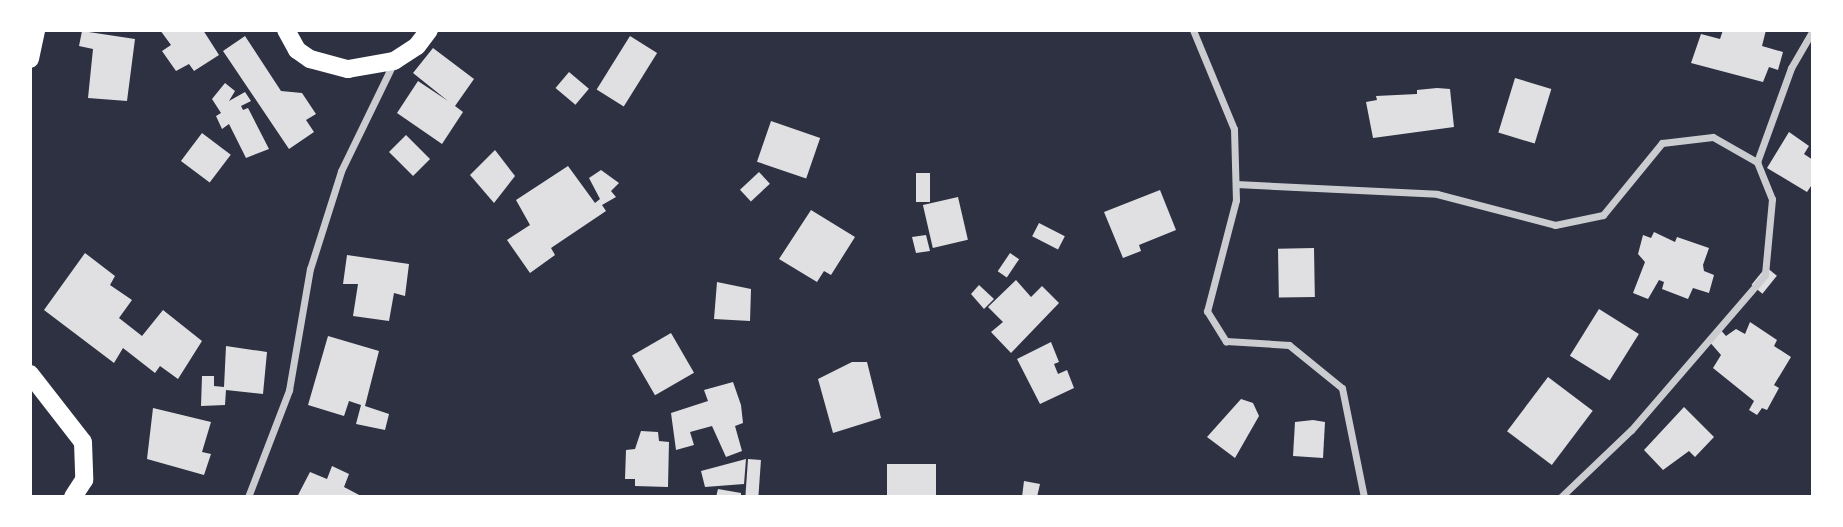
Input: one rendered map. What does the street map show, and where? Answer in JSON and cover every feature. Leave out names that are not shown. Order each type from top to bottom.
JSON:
[{"type":"main road","points":[[30,59],[36,30]]},
{"type":"main road","points":[[286,30],[297,50],[324,65],[348,69],[394,61],[417,46],[429,30]]},
{"type":"main road","points":[[30,374],[83,442],[84,480],[73,497]]},
{"type":"street","points":[[1193,30],[1234,129],[1236,200],[1207,311],[1226,341],[1289,345],[1342,388],[1364,497]]},
{"type":"street","points":[[1757,162],[1791,68],[1813,30]]},
{"type":"street","points":[[248,497],[289,390],[310,269],[341,171],[394,61]]},
{"type":"street","points":[[1236,184],[1437,194],[1555,225],[1603,215],[1662,143],[1713,137],[1757,162],[1772,199],[1765,275],[1631,430],[1564,496]]},
{"type":"building","points":[[160,30],[203,30],[219,55],[194,71],[189,64],[176,71],[162,51],[171,45]]},
{"type":"building","points":[[1723,30],[1766,30],[1762,46],[1783,52],[1778,70],[1769,67],[1763,82],[1691,63],[1701,34],[1720,39]]},
{"type":"building","points":[[82,31],[135,39],[127,101],[88,98],[93,49],[79,46]]},
{"type":"building","points":[[245,36],[281,91],[302,93],[316,114],[306,120],[314,132],[289,149],[223,51]]},
{"type":"building","points":[[630,36],[657,53],[624,106],[597,89]]},
{"type":"building","points":[[433,48],[474,79],[455,106],[463,112],[442,144],[397,113],[418,81],[448,101],[413,73]]},
{"type":"building","points":[[569,72],[589,89],[575,105],[556,88]]},
{"type":"building","points":[[1515,78],[1551,89],[1535,144],[1498,133]]},
{"type":"building","points":[[225,83],[235,91],[229,101],[245,92],[251,101],[241,106],[243,110],[248,108],[269,149],[246,158],[229,124],[222,129],[216,116],[221,113],[212,99]]},
{"type":"building","points":[[1450,89],[1454,127],[1373,138],[1366,102],[1377,100],[1376,96],[1417,94],[1417,90]]},
{"type":"building","points":[[771,121],[820,138],[806,179],[757,162]]},
{"type":"building","points":[[1789,132],[1809,146],[1804,154],[1813,160],[1813,183],[1807,192],[1767,168]]},
{"type":"building","points":[[202,133],[231,155],[210,183],[181,161]]},
{"type":"building","points":[[406,135],[430,159],[413,176],[389,152]]},
{"type":"building","points":[[495,150],[515,176],[494,203],[470,175]]},
{"type":"building","points":[[568,166],[595,203],[600,199],[589,178],[601,170],[619,183],[611,191],[616,197],[602,205],[606,211],[551,248],[555,255],[530,273],[507,240],[530,225],[516,200]]},
{"type":"building","points":[[759,172],[770,184],[751,201],[740,190]]},
{"type":"building","points":[[916,173],[930,173],[930,202],[916,202]]},
{"type":"building","points":[[1160,190],[1176,230],[1139,245],[1141,251],[1123,258],[1104,212]]},
{"type":"building","points":[[958,197],[968,240],[933,248],[923,205]]},
{"type":"building","points":[[811,210],[855,237],[831,275],[824,271],[817,282],[779,259]]},
{"type":"building","points":[[1039,223],[1065,236],[1058,250],[1032,236]]},
{"type":"building","points":[[1654,232],[1675,242],[1677,237],[1709,248],[1703,265],[1704,271],[1714,275],[1709,293],[1693,288],[1688,299],[1662,289],[1664,282],[1659,280],[1648,299],[1633,293],[1645,262],[1638,254],[1643,235],[1651,238]]},
{"type":"building","points":[[926,235],[930,251],[916,253],[912,237]]},
{"type":"building","points":[[1314,248],[1315,297],[1279,298],[1278,249]]},
{"type":"building","points":[[85,253],[115,276],[110,285],[132,300],[119,318],[142,336],[163,310],[202,341],[178,379],[160,366],[155,373],[123,348],[114,363],[44,310]]},
{"type":"building","points":[[1010,253],[1019,259],[1007,277],[998,271]]},
{"type":"building","points":[[347,255],[409,264],[405,296],[394,293],[389,321],[353,316],[358,284],[343,284]]},
{"type":"building","points":[[1766,267],[1777,276],[1762,294],[1752,285]]},
{"type":"building","points":[[1016,280],[1031,297],[1042,286],[1059,303],[1011,353],[991,332],[1003,322],[988,307]]},
{"type":"building","points":[[717,282],[751,289],[750,321],[714,319]]},
{"type":"building","points":[[979,285],[994,299],[984,309],[971,294]]},
{"type":"building","points":[[1599,309],[1639,334],[1610,381],[1570,356]]},
{"type":"building","points":[[1750,322],[1777,340],[1774,346],[1791,357],[1774,385],[1779,388],[1767,410],[1762,408],[1757,415],[1749,410],[1754,401],[1713,368],[1721,355],[1708,340],[1718,327],[1726,336],[1736,329],[1745,334]]},
{"type":"building","points":[[671,333],[694,373],[655,395],[632,356]]},
{"type":"building","points":[[328,336],[379,351],[365,406],[389,414],[385,430],[356,424],[361,405],[349,401],[344,416],[308,405]]},
{"type":"building","points":[[1051,342],[1059,362],[1054,364],[1058,374],[1067,370],[1074,388],[1040,404],[1017,359]]},
{"type":"building","points":[[226,346],[267,352],[263,394],[226,390],[225,405],[201,406],[202,376],[214,376],[214,386],[224,387]]},
{"type":"building","points":[[852,362],[867,362],[881,418],[833,433],[818,379]]},
{"type":"building","points":[[1548,377],[1593,411],[1552,465],[1507,431]]},
{"type":"building","points":[[733,382],[741,405],[743,423],[735,426],[742,451],[726,457],[712,426],[690,432],[694,445],[676,450],[671,413],[708,401],[704,390]]},
{"type":"building","points":[[1241,399],[1253,403],[1259,416],[1235,458],[1207,437]]},
{"type":"building","points":[[1684,407],[1714,437],[1695,457],[1689,451],[1663,470],[1644,450]]},
{"type":"building","points":[[153,408],[211,422],[202,452],[211,454],[204,475],[147,459]]},
{"type":"building","points":[[1295,422],[1325,422],[1323,458],[1293,456]]},
{"type":"building","points":[[641,431],[658,432],[659,441],[669,442],[668,487],[635,486],[635,479],[625,479],[626,450],[635,449]]},
{"type":"building","points":[[746,459],[744,484],[705,487],[701,471]]},
{"type":"building","points":[[748,459],[761,460],[758,497],[745,497]]},
{"type":"building","points":[[887,464],[936,464],[936,497],[887,497]]},
{"type":"building","points":[[332,466],[349,474],[344,487],[363,497],[297,497],[310,472],[327,479]]},
{"type":"building","points":[[1024,481],[1040,484],[1037,497],[1022,497]]},
{"type":"building","points":[[718,489],[741,493],[741,497],[716,497]]}]
